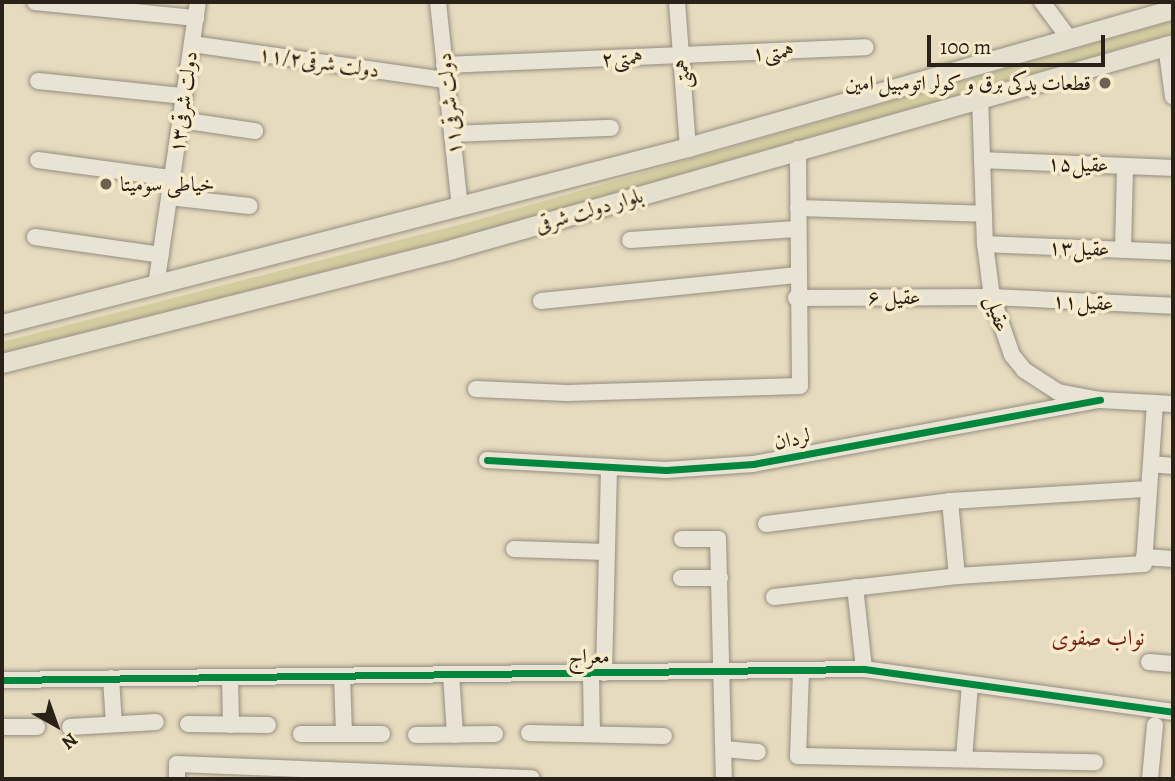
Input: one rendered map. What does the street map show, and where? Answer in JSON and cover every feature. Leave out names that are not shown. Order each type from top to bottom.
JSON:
[{"type":"main road","name":"بلوار دولت شرقی","points":[[2,324],[688,147],[1173,9]]},
{"type":"main road","name":"بلوار دولت شرقی","points":[[2,363],[452,249],[980,96],[1170,45]]},
{"type":"street","points":[[35,2],[197,10]]},
{"type":"street","name":"۱۱دولت شرقی","points":[[438,2],[460,207]]},
{"type":"street","name":"همتی","points":[[677,2],[688,147]]},
{"type":"street","points":[[1042,2],[1068,37]]},
{"type":"street","name":"۱۳دولت شرقی","points":[[156,286],[197,10]]},
{"type":"street","name":"۱۱/۲دولت شرقی","points":[[192,44],[445,72],[563,61]]},
{"type":"street","points":[[1170,45],[1173,97]]},
{"type":"street","name":"۱همتی","points":[[681,56],[866,47]]},
{"type":"street","name":"۲همتی","points":[[563,61],[681,56]]},
{"type":"street","points":[[38,81],[184,96]]},
{"type":"street","name":"عقیل","points":[[980,96],[985,244],[992,297],[1003,335],[1024,370],[1058,392],[1100,400],[1173,404]]},
{"type":"street","points":[[181,120],[255,131]]},
{"type":"street","points":[[452,134],[611,128]]},
{"type":"street","points":[[476,389],[567,393],[800,386],[796,298],[798,149]]},
{"type":"street","points":[[38,160],[172,178]]},
{"type":"street","name":"عقیل۱۵","points":[[982,160],[1173,168]]},
{"type":"street","points":[[1123,250],[1125,166]]},
{"type":"street","points":[[169,197],[249,206]]},
{"type":"street","points":[[798,208],[984,214]]},
{"type":"street","points":[[630,240],[797,229]]},
{"type":"street","points":[[35,237],[161,255]]},
{"type":"street","name":"عقیل۱۳","points":[[985,244],[1173,252]]},
{"type":"street","points":[[541,301],[796,275]]},
{"type":"street","name":"عقیل ۶","points":[[796,298],[992,297]]},
{"type":"street","name":"عقیل۱۱","points":[[992,297],[1173,306]]},
{"type":"street","name":"لردان","points":[[487,460],[666,470],[753,464],[1100,400]]},
{"type":"street","points":[[774,597],[957,576],[1144,564],[1155,403]]},
{"type":"street","points":[[1151,464],[1173,466]]},
{"type":"street","points":[[592,734],[606,552],[609,467]]},
{"type":"street","points":[[766,524],[950,501],[1149,489]]},
{"type":"street","points":[[950,501],[957,576]]},
{"type":"street","points":[[682,539],[718,539],[724,779]]},
{"type":"street","points":[[514,549],[606,552]]},
{"type":"street","points":[[1144,557],[1173,559]]},
{"type":"street","points":[[681,578],[720,579]]},
{"type":"street","points":[[856,587],[864,669]]},
{"type":"street","points":[[1149,662],[1173,664]]},
{"type":"street","name":"معراج","points":[[2,680],[864,669],[1173,712]]},
{"type":"street","points":[[801,671],[798,756],[1095,762]]},
{"type":"street","points":[[451,674],[455,734]]},
{"type":"street","points":[[342,676],[344,734]]},
{"type":"street","points":[[230,677],[231,725]]},
{"type":"street","points":[[111,678],[114,724]]},
{"type":"street","points":[[964,759],[970,685]]},
{"type":"street","points":[[70,727],[156,722]]},
{"type":"street","points":[[188,724],[268,725]]},
{"type":"street","points":[[1150,779],[1155,725]]},
{"type":"street","points":[[2,727],[37,727]]},
{"type":"street","points":[[529,733],[664,736]]},
{"type":"street","points":[[301,734],[382,734]]},
{"type":"street","points":[[416,735],[495,734]]},
{"type":"street","points":[[724,748],[758,752]]},
{"type":"street","points":[[177,779],[177,764],[320,774],[533,778]]},
{"type":"shaded area","points":[[1173,21],[1173,33],[478,232],[2,353],[2,342],[470,222]]},
{"type":"cycle path","points":[[487,460],[666,470],[753,464],[1100,400]]},
{"type":"cycle path","points":[[2,680],[864,669],[1173,712]]},
{"type":"place","name":"قطعات یدکی برق و کولر اتومبیل امین","points":[[1105,83]]},
{"type":"place","name":"خیاطی سومیتا","points":[[106,184]]},
{"type":"district","name":"نواب صفوی","points":[[1098,638]]}]
